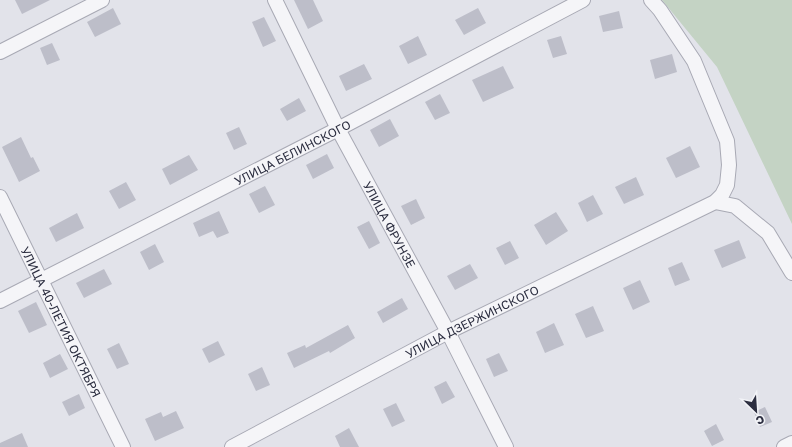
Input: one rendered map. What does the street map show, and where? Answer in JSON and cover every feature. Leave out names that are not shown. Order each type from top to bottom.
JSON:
[{"type":"street","name":"УЛИЦА ФРУНЗЕ","points":[[275,0],[338,129],[448,332],[506,447]]},
{"type":"street","name":"УЛИЦА БЕЛИНСКОГО","points":[[0,301],[338,129],[583,0]]},
{"type":"street","points":[[651,0],[660,10],[694,61],[727,141],[729,165],[727,185],[722,195],[715,202]]},
{"type":"street","points":[[0,52],[96,1]]},
{"type":"street","name":"УЛИЦА 40-ЛЕТИЯ ОКТЯБРЯ","points":[[0,197],[123,447]]},
{"type":"street","points":[[715,202],[735,206],[768,233],[792,273]]},
{"type":"street","name":"УЛИЦА ДЗЕРЖИНСКОГО","points":[[232,447],[448,332],[715,202]]},
{"type":"street","points":[[784,447],[792,443]]},
{"type":"green space","points":[[662,0],[792,0],[792,224],[717,67]]},
{"type":"building","points":[[15,0],[50,0],[22,14]]},
{"type":"building","points":[[294,0],[313,0],[323,21],[308,29]]},
{"type":"building","points":[[113,8],[121,24],[95,37],[87,22]]},
{"type":"building","points":[[478,8],[486,23],[464,35],[455,20]]},
{"type":"building","points":[[619,11],[623,28],[603,32],[599,16]]},
{"type":"building","points":[[264,17],[276,41],[263,47],[252,22]]},
{"type":"building","points":[[418,36],[427,55],[408,64],[399,46]]},
{"type":"building","points":[[561,36],[567,54],[553,58],[547,40]]},
{"type":"building","points":[[52,43],[60,60],[47,65],[40,48]]},
{"type":"building","points":[[672,54],[677,72],[655,79],[650,60]]},
{"type":"building","points":[[364,64],[372,79],[346,91],[339,76]]},
{"type":"building","points":[[503,66],[514,88],[483,102],[472,80]]},
{"type":"building","points":[[440,94],[450,113],[435,120],[425,102]]},
{"type":"building","points":[[299,98],[306,111],[287,121],[280,109]]},
{"type":"building","points":[[390,119],[399,136],[379,147],[370,130]]},
{"type":"building","points":[[239,127],[247,144],[234,150],[226,133]]},
{"type":"building","points":[[21,137],[31,158],[33,157],[40,171],[19,182],[2,147]]},
{"type":"building","points":[[690,146],[700,167],[676,178],[666,158]]},
{"type":"building","points":[[327,154],[334,168],[313,179],[306,165]]},
{"type":"building","points":[[189,155],[198,170],[170,185],[162,169]]},
{"type":"building","points":[[636,177],[644,195],[624,204],[615,187]]},
{"type":"building","points":[[126,182],[136,200],[119,209],[109,191]]},
{"type":"building","points":[[265,186],[275,205],[259,213],[249,194]]},
{"type":"building","points":[[593,195],[603,214],[587,222],[578,203]]},
{"type":"building","points":[[416,199],[425,218],[411,225],[401,206]]},
{"type":"building","points":[[219,211],[229,233],[217,238],[213,231],[199,237],[193,223]]},
{"type":"building","points":[[556,212],[568,231],[546,245],[534,225]]},
{"type":"building","points":[[77,213],[84,228],[56,242],[49,228]]},
{"type":"building","points":[[369,221],[380,243],[369,249],[357,227]]},
{"type":"building","points":[[739,240],[746,258],[722,268],[714,250]]},
{"type":"building","points":[[510,241],[519,258],[505,265],[496,248]]},
{"type":"building","points":[[155,244],[164,262],[149,270],[140,252]]},
{"type":"building","points":[[682,262],[690,280],[675,286],[668,268]]},
{"type":"building","points":[[470,264],[478,278],[455,290],[447,276]]},
{"type":"building","points":[[104,269],[112,284],[84,298],[76,283]]},
{"type":"building","points":[[640,280],[650,302],[633,310],[623,288]]},
{"type":"building","points":[[402,298],[408,309],[383,323],[377,312]]},
{"type":"building","points":[[36,302],[47,325],[29,333],[18,311]]},
{"type":"building","points":[[593,306],[604,331],[586,338],[575,314]]},
{"type":"building","points":[[554,323],[564,345],[545,353],[536,332]]},
{"type":"building","points":[[348,325],[355,338],[330,353],[329,351],[294,368],[287,353],[305,345],[306,348]]},
{"type":"building","points":[[218,341],[225,355],[209,363],[202,349]]},
{"type":"building","points":[[119,343],[129,364],[117,369],[107,349]]},
{"type":"building","points":[[499,353],[508,371],[494,377],[486,359]]},
{"type":"building","points":[[60,354],[68,369],[50,378],[43,363]]},
{"type":"building","points":[[262,367],[270,385],[256,391],[248,374]]},
{"type":"building","points":[[446,381],[455,397],[442,404],[434,387]]},
{"type":"building","points":[[79,394],[85,408],[69,416],[62,402]]},
{"type":"building","points":[[396,403],[405,421],[392,427],[383,409]]},
{"type":"building","points":[[765,407],[772,422],[760,427],[754,412]]},
{"type":"building","points":[[176,411],[184,428],[155,441],[145,419],[161,412],[163,417]]},
{"type":"building","points":[[716,424],[724,440],[712,446],[704,431]]},
{"type":"building","points":[[349,428],[359,447],[340,447],[335,436]]},
{"type":"building","points":[[22,433],[28,447],[0,447],[0,443]]}]
